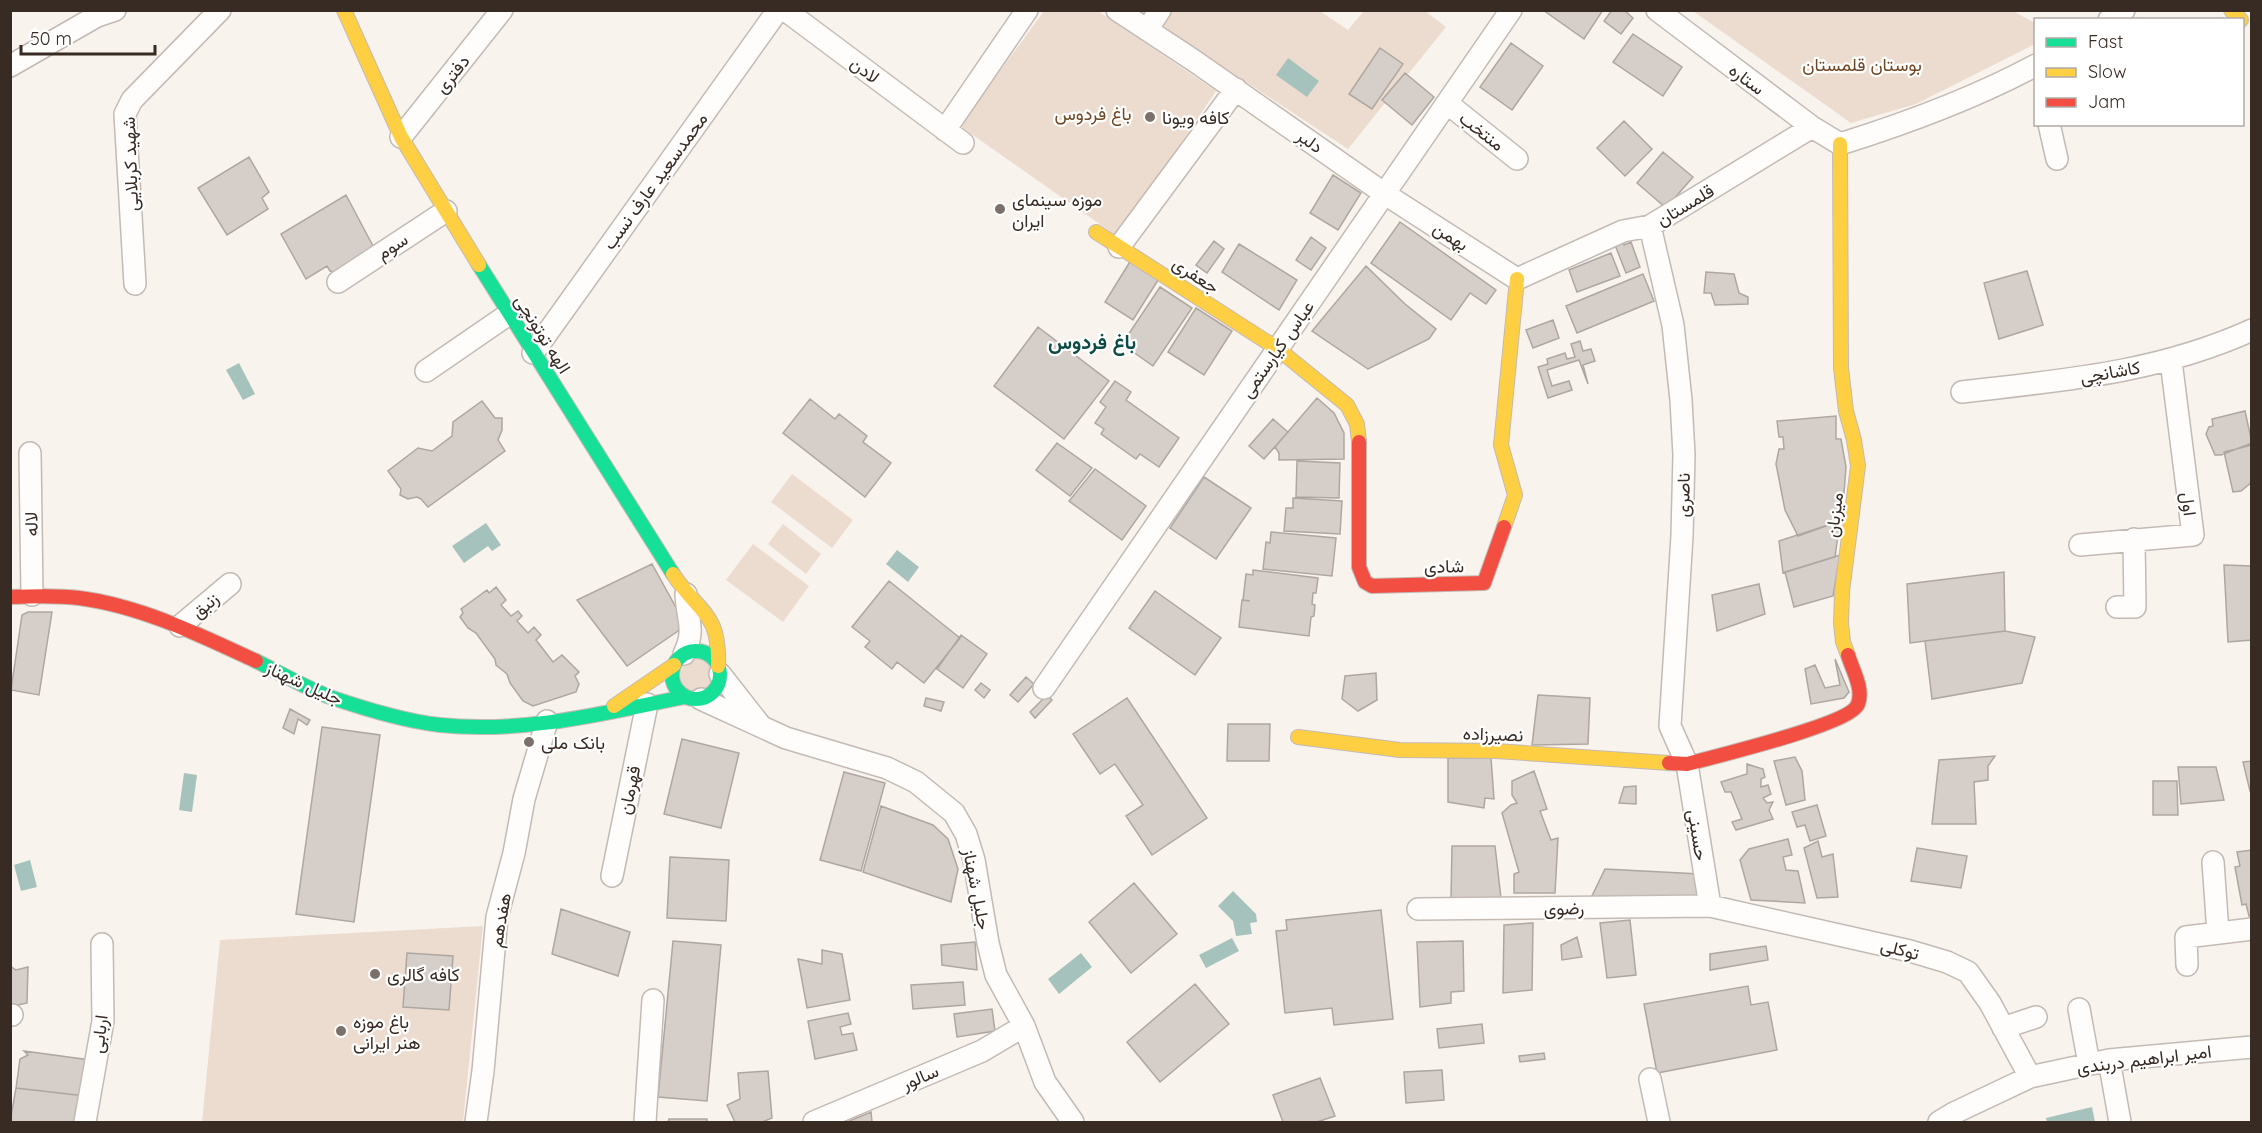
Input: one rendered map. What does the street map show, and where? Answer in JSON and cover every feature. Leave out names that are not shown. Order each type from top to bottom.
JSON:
[{"type":"street","points":[[10,66],[97,16],[115,10]]},
{"type":"street","name":"الهه توتونچی","points":[[344,10],[401,137],[533,353],[686,594],[703,609],[714,623],[719,640],[719,670]]},
{"type":"street","name":"دفتری","points":[[401,137],[502,10]]},
{"type":"street","name":"محمدسعید عارف نسب","points":[[533,353],[778,10]]},
{"type":"street","name":"لادن","points":[[785,10],[963,143]]},
{"type":"street","points":[[945,130],[1027,10]]},
{"type":"street","points":[[1147,30],[1160,10]]},
{"type":"street","name":"عباس کیارستمی","points":[[1044,688],[1510,10]]},
{"type":"street","name":"ستاره","points":[[1657,10],[1812,127],[1840,144]]},
{"type":"street","name":"دلبر","points":[[1121,12],[1236,89],[1384,194]]},
{"type":"street","name":"شهید کربلایی","points":[[135,284],[125,114],[132,100],[209,13]]},
{"type":"street","points":[[1840,144],[1903,124],[1960,102],[2034,66]]},
{"type":"street","points":[[1119,247],[1236,89]]},
{"type":"street","name":"منتخب","points":[[1447,103],[1517,159]]},
{"type":"street","points":[[2049,126],[2057,159]]},
{"type":"street","name":"قلمستان","points":[[1517,279],[1623,231],[1650,226],[1812,127]]},
{"type":"street","name":"میزبان","points":[[1687,764],[1792,735],[1849,714],[1860,702],[1858,685],[1843,642],[1841,623],[1842,592],[1858,466],[1846,411],[1841,368],[1840,144]]},
{"type":"street","name":"بهمن","points":[[1384,194],[1517,279]]},
{"type":"street","name":"سوم","points":[[338,282],[446,211]]},
{"type":"street","name":"ناصری","points":[[1650,226],[1673,326],[1681,400],[1684,455],[1682,536],[1670,726],[1687,764]]},
{"type":"street","name":"جعفری","points":[[1096,232],[1278,349]]},
{"type":"street","name":"شادی","points":[[1278,349],[1347,405],[1357,424],[1360,446],[1359,567],[1365,582],[1372,586],[1484,583],[1515,495],[1501,445],[1517,279]]},
{"type":"street","points":[[426,371],[509,314]]},
{"type":"street","name":"کاشانچی","points":[[1962,392],[2090,377],[2171,361],[2252,330]]},
{"type":"street","name":"اول","points":[[2080,545],[2193,535],[2171,361]]},
{"type":"street","name":"لاله","points":[[30,453],[32,595]]},
{"type":"street","points":[[2116,607],[2135,607],[2134,539]]},
{"type":"street","name":"زنبق","points":[[180,626],[230,584]]},
{"type":"street","points":[[686,594],[687,614],[692,631],[672,679],[678,692],[692,698],[713,693],[717,687],[719,670]]},
{"type":"street","name":"جلیل شهناز","points":[[10,597],[32,595],[94,602],[180,626],[337,700],[404,718],[441,725],[490,726],[548,721],[692,698],[786,738],[887,768],[916,782],[954,813],[966,834],[974,860],[988,943],[996,975],[1024,1026],[1045,1082],[1073,1122]]},
{"type":"street","points":[[679,659],[700,651],[714,659],[719,670],[762,728]]},
{"type":"street","name":"جلیل شهناز","points":[[606,712],[679,659]]},
{"type":"street","name":"قهرمان","points":[[612,876],[647,704]]},
{"type":"street","name":"هفدهم","points":[[476,1122],[497,917],[514,853],[524,799],[548,721]]},
{"type":"street","name":"نصیرزاده","points":[[1298,737],[1400,750],[1496,751],[1687,764]]},
{"type":"street","name":"حسینی","points":[[1687,764],[1710,906]]},
{"type":"street","points":[[2213,862],[2218,933]]},
{"type":"street","name":"رضوى","points":[[1418,909],[1710,906]]},
{"type":"street","name":"توکلی","points":[[1710,906],[1865,940],[1947,962],[1968,972],[1980,987],[2030,1077]]},
{"type":"street","points":[[2187,965],[2186,937],[2252,929]]},
{"type":"street","name":"اربابی","points":[[85,1122],[103,1021],[102,944]]},
{"type":"street","points":[[645,1122],[653,1000]]},
{"type":"street","points":[[2079,1009],[2120,1122]]},
{"type":"street","points":[[2003,1028],[2036,1017]]},
{"type":"street","name":"سالور","points":[[814,1122],[982,1051],[1024,1026]]},
{"type":"street","name":"امیر ابراهیم دربندی","points":[[1940,1122],[2030,1077],[2099,1062],[2252,1047]]},
{"type":"street","points":[[1650,1079],[1659,1122]]},
{"type":"green space","name":"باغ فردوس","points":[[1044,11],[1098,11],[1216,91],[1118,237],[960,126]]},
{"type":"green space","points":[[1138,11],[1320,11],[1348,30],[1364,11],[1425,11],[1446,27],[1348,149]]},
{"type":"green space","name":"بوستان قلمستان","points":[[1693,11],[2013,11],[2034,22],[2034,45],[1916,104],[1851,123]]},
{"type":"green space","points":[[792,474],[853,520],[832,548],[771,502]]},
{"type":"green space","points":[[783,524],[821,554],[806,574],[768,544]]},
{"type":"green space","points":[[753,544],[809,586],[783,622],[726,580]]},
{"type":"green space","points":[[696,656],[708,660],[714,682],[711,688],[701,695],[678,685],[676,679],[689,657]]},
{"type":"green space","name":"باغ موزه هنر ایرانی","points":[[483,926],[463,1122],[202,1122],[220,940]]},
{"type":"water","points":[[1288,58],[1319,81],[1307,97],[1276,75]]},
{"type":"water","points":[[239,363],[255,394],[243,400],[226,370]]},
{"type":"water","points":[[486,523],[501,545],[492,551],[488,546],[464,563],[452,546]]},
{"type":"water","points":[[897,550],[919,567],[908,582],[886,564]]},
{"type":"water","points":[[184,773],[197,775],[192,812],[179,810]]},
{"type":"water","points":[[30,860],[37,887],[21,891],[14,865]]},
{"type":"water","points":[[1233,891],[1256,914],[1257,922],[1250,923],[1252,934],[1236,936],[1233,921],[1218,906]]},
{"type":"water","points":[[1232,938],[1239,951],[1206,968],[1199,955]]},
{"type":"water","points":[[1081,953],[1092,967],[1059,994],[1048,979]]},
{"type":"water","points":[[2092,1107],[2095,1122],[2047,1122],[2046,1118]]},
{"type":"building","points":[[1543,10],[1603,10],[1584,39]]},
{"type":"building","points":[[1612,10],[1624,10],[1633,18],[1621,34],[1604,21]]},
{"type":"building","points":[[1633,34],[1682,67],[1663,96],[1613,62]]},
{"type":"building","points":[[1511,43],[1543,66],[1512,110],[1480,87]]},
{"type":"building","points":[[1380,48],[1403,64],[1372,109],[1349,94]]},
{"type":"building","points":[[1405,73],[1434,97],[1412,125],[1382,100]]},
{"type":"building","points":[[1624,121],[1652,149],[1625,176],[1597,148]]},
{"type":"building","points":[[1663,152],[1693,177],[1666,208],[1637,183]]},
{"type":"building","points":[[249,157],[269,192],[262,198],[268,209],[227,235],[198,188]]},
{"type":"building","points":[[1333,175],[1361,193],[1338,230],[1310,213]]},
{"type":"building","points":[[346,195],[373,246],[337,273],[330,271],[327,266],[306,279],[281,234]]},
{"type":"building","points":[[1400,222],[1496,290],[1486,304],[1470,293],[1451,320],[1371,263]]},
{"type":"building","points":[[1311,237],[1326,248],[1311,270],[1296,260]]},
{"type":"building","points":[[1214,241],[1224,249],[1207,273],[1196,265]]},
{"type":"building","points":[[1623,242],[1624,245],[1631,242],[1640,267],[1626,273],[1615,245]]},
{"type":"building","points":[[1239,244],[1297,280],[1279,310],[1222,272]]},
{"type":"building","points":[[1611,253],[1620,276],[1577,292],[1569,270]]},
{"type":"building","points":[[1131,260],[1160,277],[1133,320],[1105,302]]},
{"type":"building","points":[[1366,266],[1405,304],[1436,329],[1429,339],[1368,369],[1312,331]]},
{"type":"building","points":[[2027,271],[2043,325],[1999,339],[1984,283]]},
{"type":"building","points":[[1706,272],[1734,274],[1739,293],[1748,297],[1748,304],[1715,305],[1711,293],[1704,293]]},
{"type":"building","points":[[1643,274],[1654,301],[1577,333],[1566,306]]},
{"type":"building","points":[[1160,287],[1192,308],[1153,366],[1122,344]]},
{"type":"building","points":[[1196,308],[1232,331],[1204,375],[1168,352]]},
{"type":"building","points":[[1553,320],[1559,338],[1533,348],[1526,330]]},
{"type":"building","points":[[1038,327],[1109,381],[1064,439],[994,386]]},
{"type":"building","points":[[1580,341],[1583,351],[1591,349],[1595,361],[1583,365],[1588,384],[1579,360],[1547,370],[1552,386],[1569,381],[1572,390],[1548,398],[1538,367],[1548,364],[1547,359],[1565,353],[1567,359],[1575,357],[1571,344]]},
{"type":"building","points":[[1115,381],[1131,392],[1126,400],[1179,438],[1159,467],[1140,454],[1136,459],[1101,434],[1104,429],[1095,423],[1106,407],[1100,402]]},
{"type":"building","points":[[1317,398],[1334,413],[1344,433],[1344,459],[1279,460],[1279,453],[1275,447]]},
{"type":"building","points":[[810,399],[835,419],[839,414],[867,436],[863,442],[891,463],[865,497],[783,433]]},
{"type":"building","points":[[482,401],[495,418],[502,418],[502,430],[498,440],[505,451],[428,507],[417,497],[408,499],[400,495],[401,489],[388,471],[418,448],[432,451],[452,436],[453,422]]},
{"type":"building","points":[[2245,411],[2252,443],[2221,455],[2215,455],[2206,434],[2209,427],[2213,426],[2212,419]]},
{"type":"building","points":[[1836,416],[1836,439],[1841,439],[1846,467],[1844,493],[1840,494],[1843,520],[1798,536],[1785,510],[1776,464],[1779,449],[1784,449],[1783,437],[1779,437],[1777,421]]},
{"type":"building","points":[[1273,419],[1288,432],[1264,459],[1249,446]]},
{"type":"building","points":[[1057,443],[1092,468],[1070,496],[1036,470]]},
{"type":"building","points":[[2252,445],[2252,482],[2241,491],[2233,492],[2224,452]]},
{"type":"building","points":[[1297,461],[1340,463],[1339,498],[1296,497]]},
{"type":"building","points":[[1095,469],[1146,506],[1122,540],[1069,501]]},
{"type":"building","points":[[1204,477],[1251,508],[1216,559],[1170,528]]},
{"type":"building","points":[[1293,498],[1342,501],[1340,534],[1284,531],[1286,508],[1293,508]]},
{"type":"building","points":[[1840,521],[1835,557],[1783,573],[1779,541]]},
{"type":"building","points":[[1271,532],[1336,538],[1332,576],[1263,569],[1266,542],[1270,543]]},
{"type":"building","points":[[1840,555],[1833,596],[1794,607],[1785,572]]},
{"type":"building","points":[[652,564],[684,622],[678,631],[627,666],[577,600]]},
{"type":"building","points":[[2224,565],[2252,566],[2252,640],[2228,642]]},
{"type":"building","points":[[1253,570],[1318,578],[1316,593],[1313,593],[1314,616],[1311,617],[1309,636],[1239,627],[1242,600],[1250,601],[1243,600],[1246,574],[1253,575]]},
{"type":"building","points":[[2004,572],[2005,631],[1910,643],[1907,584]]},
{"type":"building","points":[[889,581],[960,638],[924,683],[897,662],[892,669],[865,647],[870,641],[852,627]]},
{"type":"building","points":[[1759,584],[1765,614],[1717,631],[1712,595]]},
{"type":"building","points":[[496,587],[506,600],[501,605],[511,616],[518,611],[522,616],[517,621],[528,633],[534,627],[541,635],[536,640],[553,662],[562,655],[579,672],[575,676],[579,684],[576,692],[533,706],[523,701],[510,683],[507,674],[496,665],[495,659],[476,633],[468,628],[460,617],[463,613],[461,609],[487,590],[489,593]]},
{"type":"building","points":[[1155,591],[1221,638],[1195,675],[1129,628]]},
{"type":"building","points":[[28,612],[52,612],[39,695],[11,690],[22,615]]},
{"type":"building","points":[[2005,631],[2035,637],[2022,683],[1932,699],[1925,641]]},
{"type":"building","points":[[961,635],[987,654],[963,688],[937,669]]},
{"type":"building","points":[[1835,659],[1849,692],[1844,698],[1811,704],[1805,669],[1815,665],[1825,688],[1840,685]]},
{"type":"building","points":[[1376,673],[1377,700],[1358,711],[1342,699],[1345,676]]},
{"type":"building","points":[[1026,677],[1034,684],[1018,702],[1010,695]]},
{"type":"building","points":[[981,683],[990,690],[984,698],[975,690]]},
{"type":"building","points":[[1047,695],[1052,700],[1035,718],[1030,712]]},
{"type":"building","points":[[1538,695],[1590,698],[1588,744],[1532,745]]},
{"type":"building","points":[[926,698],[944,702],[941,711],[924,706]]},
{"type":"building","points":[[1127,698],[1207,818],[1152,855],[1126,816],[1143,805],[1115,764],[1100,774],[1073,734]]},
{"type":"building","points":[[290,709],[310,720],[307,725],[298,719],[294,734],[283,728]]},
{"type":"building","points":[[1228,724],[1270,724],[1269,761],[1227,761]]},
{"type":"building","points":[[322,727],[380,735],[354,922],[296,914]]},
{"type":"building","points":[[682,739],[739,753],[721,828],[664,814]]},
{"type":"building","points":[[1995,756],[1988,766],[1988,780],[1974,782],[1976,824],[1932,824],[1939,760]]},
{"type":"building","points":[[1795,757],[1802,771],[1805,800],[1786,805],[1774,761]]},
{"type":"building","points":[[1448,758],[1491,758],[1494,799],[1485,798],[1484,808],[1448,802]]},
{"type":"building","points":[[2252,761],[2252,791],[2250,791],[2243,762]]},
{"type":"building","points":[[1747,764],[1763,769],[1765,777],[1761,779],[1761,787],[1768,785],[1771,794],[1763,798],[1767,803],[1773,802],[1769,810],[1773,819],[1736,830],[1732,822],[1742,819],[1731,792],[1725,792],[1721,782],[1747,774]]},
{"type":"building","points":[[2178,767],[2216,767],[2224,800],[2181,804]]},
{"type":"building","points":[[1534,771],[1547,809],[1540,811],[1551,840],[1558,838],[1555,893],[1514,893],[1514,874],[1519,872],[1502,813],[1517,803],[1512,795],[1512,781]]},
{"type":"building","points":[[844,772],[885,783],[861,871],[820,860]]},
{"type":"building","points":[[2153,781],[2177,781],[2178,815],[2153,815]]},
{"type":"building","points":[[1636,786],[1636,804],[1619,803],[1624,787]]},
{"type":"building","points":[[1817,805],[1826,836],[1810,841],[1805,825],[1797,827],[1792,812]]},
{"type":"building","points":[[881,806],[933,825],[948,839],[958,869],[951,902],[863,872]]},
{"type":"building","points":[[1788,839],[1792,855],[1783,857],[1786,870],[1798,871],[1805,903],[1751,900],[1740,860],[1749,849]]},
{"type":"building","points":[[1818,841],[1822,857],[1833,854],[1838,897],[1817,898],[1804,848]]},
{"type":"building","points":[[1452,846],[1495,846],[1501,898],[1451,899]]},
{"type":"building","points":[[1917,848],[1967,856],[1961,888],[1911,881]]},
{"type":"building","points":[[2252,850],[2252,915],[2249,916],[2246,904],[2242,905],[2235,867],[2240,866],[2237,852]]},
{"type":"building","points":[[670,857],[729,860],[726,921],[667,918]]},
{"type":"building","points":[[1605,869],[1700,874],[1705,898],[1590,900]]},
{"type":"building","points":[[1134,883],[1177,934],[1131,973],[1089,922]]},
{"type":"building","points":[[561,909],[630,932],[618,976],[552,954]]},
{"type":"building","points":[[1381,910],[1393,1019],[1334,1025],[1332,1008],[1285,1013],[1276,931],[1287,930],[1286,920]]},
{"type":"building","points":[[1630,920],[1636,975],[1607,978],[1600,923]]},
{"type":"building","points":[[1533,923],[1532,990],[1503,993],[1504,925]]},
{"type":"building","points":[[1577,937],[1582,957],[1562,960],[1561,945]]},
{"type":"building","points":[[673,941],[721,945],[707,1101],[658,1097]]},
{"type":"building","points":[[1463,941],[1464,991],[1451,992],[1451,1003],[1420,1007],[1417,942]]},
{"type":"building","points":[[975,942],[977,970],[942,965],[941,945]]},
{"type":"building","points":[[1766,946],[1768,960],[1710,970],[1710,954]]},
{"type":"building","points":[[822,950],[842,954],[850,1000],[807,1008],[798,959],[822,964]]},
{"type":"building","points":[[407,953],[453,956],[449,1010],[403,1007]]},
{"type":"building","points":[[10,966],[16,970],[28,967],[27,1003],[10,1007]]},
{"type":"building","points":[[963,982],[965,1005],[913,1009],[911,985]]},
{"type":"building","points":[[1195,984],[1229,1024],[1160,1082],[1127,1042]]},
{"type":"building","points":[[1748,986],[1751,1005],[1768,1002],[1777,1050],[1657,1073],[1644,1004]]},
{"type":"building","points":[[992,1009],[995,1031],[957,1037],[954,1014]]},
{"type":"building","points":[[848,1013],[851,1024],[840,1027],[842,1035],[853,1033],[857,1050],[815,1059],[808,1021]]},
{"type":"building","points":[[1482,1024],[1484,1043],[1439,1048],[1437,1029]]},
{"type":"building","points":[[24,1051],[90,1060],[85,1096],[16,1088],[20,1059],[28,1055]]},
{"type":"building","points":[[1544,1053],[1545,1059],[1520,1062],[1519,1056]]},
{"type":"building","points":[[1442,1070],[1444,1100],[1406,1103],[1404,1072]]},
{"type":"building","points":[[768,1071],[772,1118],[762,1122],[735,1122],[727,1105],[740,1099],[738,1073]]},
{"type":"building","points":[[1320,1078],[1335,1116],[1317,1122],[1283,1122],[1273,1095]]},
{"type":"building","points":[[16,1088],[85,1096],[81,1122],[10,1122]]},
{"type":"building","points":[[871,1112],[872,1122],[847,1122]]},
{"type":"building","points":[[669,1119],[707,1119],[707,1122],[668,1122]]},
{"type":"traffic: fast","points":[[479,265],[673,574]]},
{"type":"traffic: fast","points":[[691,651],[701,651],[713,658],[720,670],[720,675],[720,680],[713,692],[701,699],[691,699],[676,688],[672,680],[672,670],[683,655],[691,651]]},
{"type":"traffic: fast","points":[[256,661],[330,697],[398,718],[440,725],[501,727],[532,724],[593,715],[684,697]]},
{"type":"traffic: slow","points":[[344,10],[401,137],[479,265]]},
{"type":"traffic: slow","points":[[2231,10],[2239,18]]},
{"type":"traffic: slow","points":[[1840,144],[1841,368],[1846,411],[1858,466],[1842,592],[1841,623],[1843,642],[1848,655]]},
{"type":"traffic: slow","points":[[1096,232],[1278,349],[1347,405],[1357,424],[1359,442]]},
{"type":"traffic: slow","points":[[1504,527],[1515,495],[1501,445],[1517,279]]},
{"type":"traffic: slow","points":[[673,574],[711,623],[718,648],[718,666]]},
{"type":"traffic: slow","points":[[614,706],[674,665]]},
{"type":"traffic: slow","points":[[1298,737],[1400,750],[1496,751],[1669,763]]},
{"type":"traffic: jam","points":[[1359,442],[1359,567],[1365,582],[1372,586],[1484,583],[1504,527]]},
{"type":"traffic: jam","points":[[10,597],[70,597],[102,602],[170,623],[256,661]]},
{"type":"traffic: jam","points":[[1669,763],[1687,764],[1751,747],[1808,730],[1850,712],[1858,704],[1860,692],[1848,655]]},
{"type":"place","name":"کافه ویونا","points":[[1150,117]]},
{"type":"place","name":"موزه سینمای ایران","points":[[1000,209]]},
{"type":"place","name":"بانک ملی","points":[[529,742]]},
{"type":"place","name":"کافه گالری","points":[[375,974]]},
{"type":"place","name":"باغ موزه هنر ایرانی","points":[[341,1031]]},
{"type":"district","name":"باغ فردوس","points":[[1092,341]]}]
